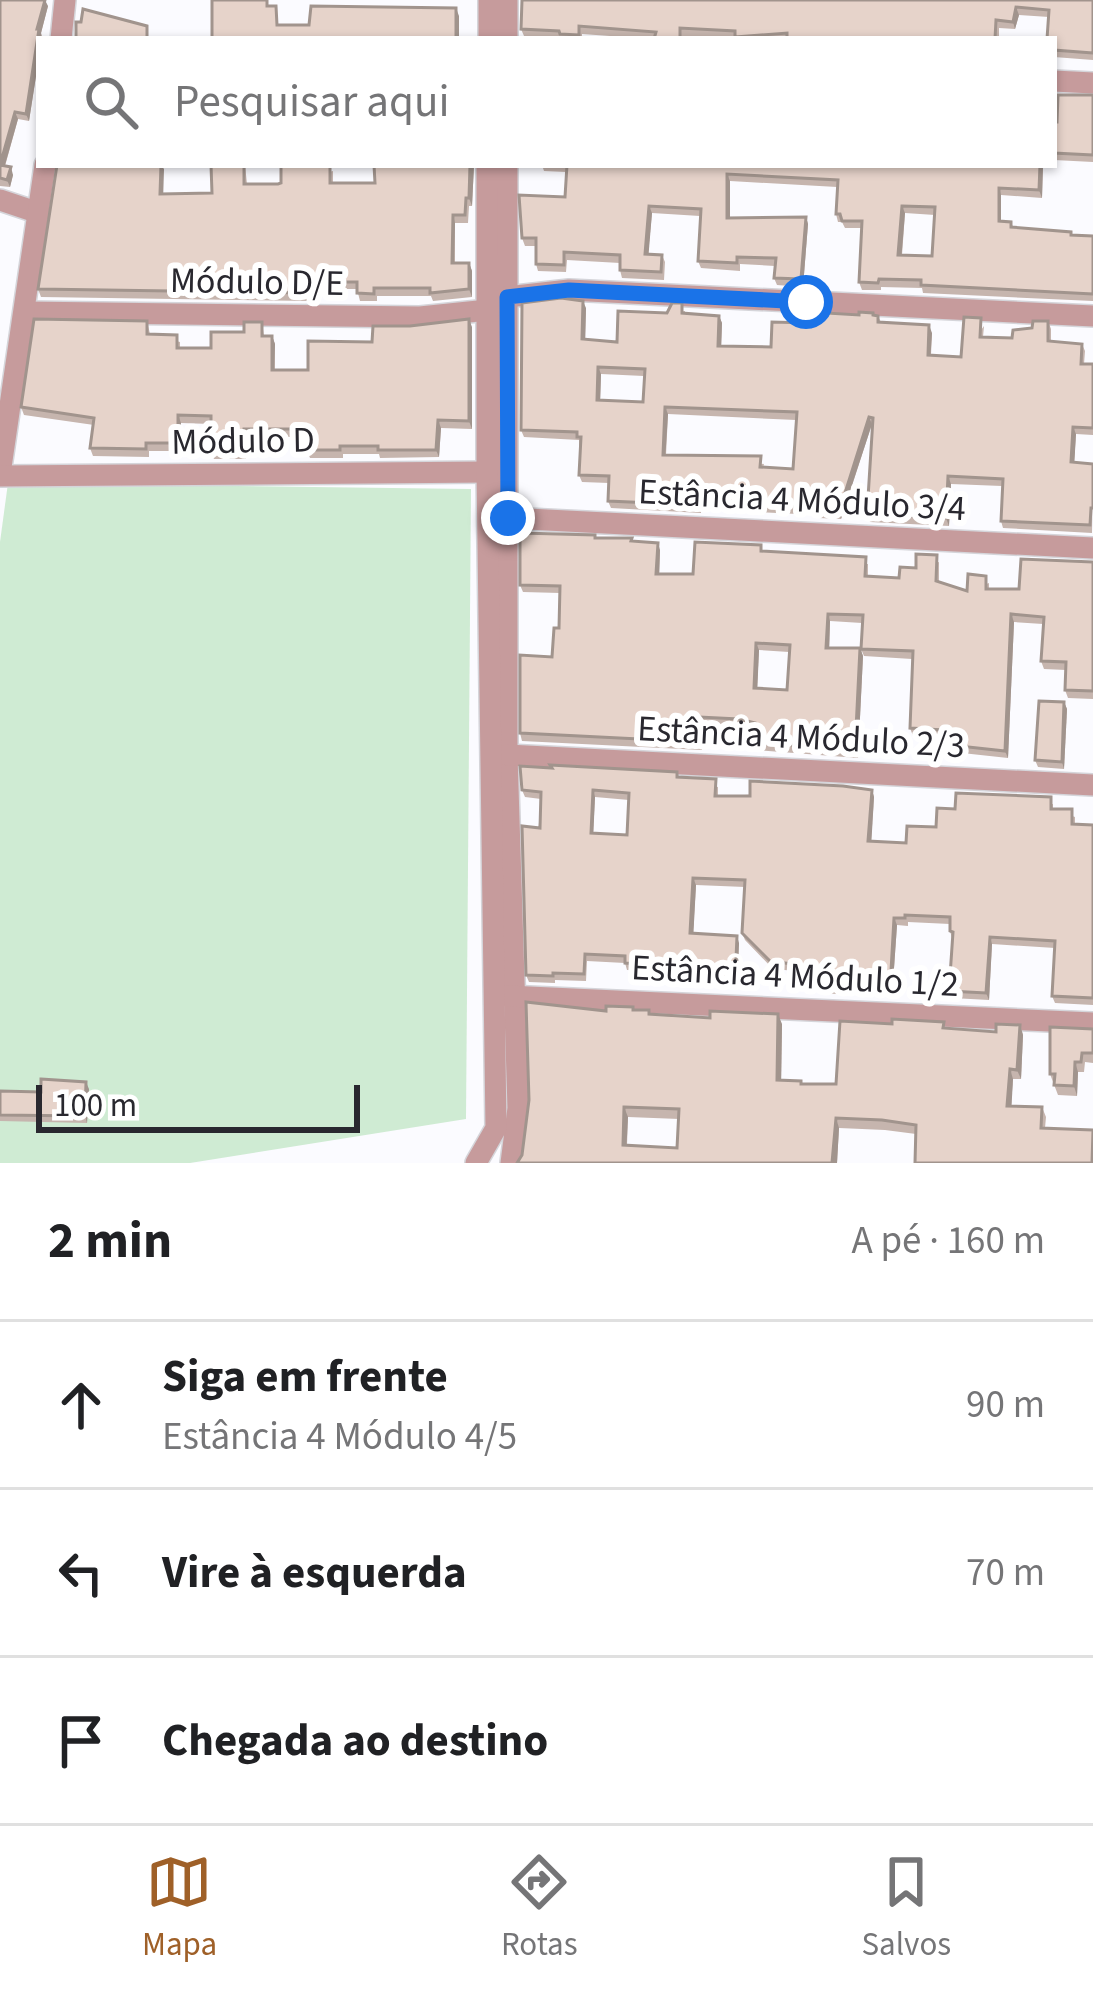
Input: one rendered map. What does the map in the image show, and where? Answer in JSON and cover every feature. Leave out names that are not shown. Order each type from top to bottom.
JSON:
[{"type":"street","points":[[61,36],[65,0]]},
{"type":"street","points":[[489,0],[489,36]]},
{"type":"street","points":[[507,0],[507,36]]},
{"type":"street","points":[[1057,81],[1093,83]]},
{"type":"street","points":[[0,475],[3,429],[45,168]]},
{"type":"street","points":[[476,1163],[496,1128],[505,996],[508,518],[487,168]]},
{"type":"street","points":[[507,168],[488,472],[505,996],[518,1108],[511,1163]]},
{"type":"street","points":[[0,200],[39,213]]},
{"type":"street","name":"Módulo D/E","points":[[25,312],[420,317],[569,290],[1093,316]]},
{"type":"street","points":[[488,472],[508,518]]},
{"type":"street","name":"Módulo D","points":[[0,475],[488,472]]},
{"type":"street","name":"Estância 4 Módulo 3/4","points":[[508,518],[1093,548]]},
{"type":"street","name":"Estância 4 Módulo 2/3","points":[[506,755],[1093,785]]},
{"type":"street","name":"Estância 4 Módulo 1/2","points":[[505,996],[1093,1023]]},
{"type":"green space","points":[[8,483],[471,489],[466,1119],[190,1163],[0,1163],[0,542]]},
{"type":"building","points":[[0,0],[45,0],[26,114],[15,112],[0,165]]},
{"type":"building","points":[[212,0],[267,0],[267,6],[276,6],[277,25],[309,25],[311,6],[456,8],[456,36],[212,36]]},
{"type":"building","points":[[522,0],[1093,0],[1093,53],[1057,50],[1057,36],[1047,36],[1049,10],[1016,7],[1013,22],[996,20],[995,36],[735,36],[735,31],[680,28],[680,36],[655,36],[656,32],[579,26],[579,35],[521,29]]},
{"type":"building","points":[[83,9],[147,26],[147,36],[76,36],[76,22],[81,22]]},
{"type":"building","points":[[1058,95],[1093,95],[1093,155],[1057,153]]},
{"type":"building","points":[[0,165],[11,167],[7,180],[0,178]]},
{"type":"building","points":[[57,168],[161,168],[160,194],[212,193],[211,168],[244,168],[244,184],[278,184],[281,168],[330,168],[330,183],[375,183],[374,168],[470,168],[465,215],[453,215],[452,263],[469,263],[469,289],[430,293],[430,288],[374,288],[374,294],[357,293],[357,282],[309,282],[309,293],[38,289]]},
{"type":"building","points":[[567,168],[1040,168],[1039,190],[999,188],[999,221],[1011,222],[1011,227],[1093,236],[1093,294],[921,285],[921,280],[859,282],[862,221],[842,221],[836,214],[838,180],[727,174],[727,218],[806,217],[801,279],[774,278],[776,258],[698,261],[701,209],[649,206],[645,254],[662,255],[661,272],[620,270],[620,255],[564,252],[564,265],[536,264],[536,238],[522,238],[519,195],[565,197]],"holes":[[[902,206],[935,207],[932,256],[898,255]]]},
{"type":"building","points":[[561,298],[583,301],[582,339],[617,342],[618,311],[667,313],[672,303],[682,303],[682,313],[719,316],[718,346],[771,347],[772,322],[810,323],[810,312],[873,313],[878,322],[929,325],[928,355],[961,357],[964,317],[981,318],[980,337],[1012,338],[1013,330],[1032,328],[1033,321],[1048,321],[1048,341],[1082,344],[1081,364],[1093,364],[1093,428],[1073,427],[1071,462],[1093,464],[1090,525],[1001,521],[1003,479],[948,476],[946,518],[867,514],[873,418],[869,417],[839,512],[698,501],[698,505],[608,501],[609,476],[579,475],[581,437],[577,432],[521,430],[522,303]],"holes":[[[598,367],[645,369],[643,402],[597,400]],[[665,407],[797,412],[793,469],[760,467],[761,456],[663,455]]]},
{"type":"building","points":[[34,319],[147,321],[147,334],[177,335],[177,348],[211,348],[211,332],[244,332],[244,322],[262,322],[262,336],[272,336],[272,370],[308,370],[308,341],[372,342],[373,326],[469,319],[469,421],[438,420],[436,450],[340,446],[340,450],[307,450],[307,429],[244,429],[243,451],[211,451],[211,416],[178,415],[178,443],[146,443],[146,449],[90,448],[94,418],[21,407]]},
{"type":"building","points":[[520,533],[658,543],[656,574],[693,574],[695,542],[866,557],[865,576],[899,578],[900,567],[916,568],[916,554],[937,555],[936,581],[967,591],[968,574],[986,576],[986,589],[1019,589],[1021,559],[1093,562],[1093,691],[1065,690],[1066,662],[1041,661],[1044,617],[1011,614],[1005,751],[959,746],[960,731],[910,728],[913,651],[861,649],[863,615],[828,614],[826,648],[860,648],[855,750],[754,742],[755,723],[700,717],[699,742],[520,733],[520,655],[552,657],[554,628],[559,628],[560,586],[520,585]],"holes":[[[756,643],[790,645],[787,690],[754,688]]]},
{"type":"building","points":[[1039,701],[1064,702],[1062,762],[1035,760]]},
{"type":"building","points":[[550,765],[677,772],[677,777],[716,779],[715,796],[750,796],[750,781],[872,790],[868,841],[906,843],[907,826],[936,827],[937,808],[955,809],[956,793],[1051,797],[1051,809],[1072,809],[1072,824],[1093,825],[1093,998],[1052,996],[1055,941],[990,937],[986,993],[949,991],[950,917],[905,915],[894,918],[890,989],[818,986],[818,978],[796,978],[797,964],[771,962],[742,933],[745,880],[693,878],[690,933],[737,936],[735,981],[712,980],[712,968],[625,963],[625,956],[585,954],[584,974],[526,975],[522,826],[540,828],[541,792],[522,790],[520,766],[552,768]],"holes":[[[593,790],[629,793],[627,835],[591,833]]]},
{"type":"building","points":[[526,1002],[606,1011],[606,1006],[633,1007],[649,1010],[649,1014],[710,1018],[710,1011],[778,1014],[777,1080],[801,1084],[836,1084],[840,1021],[944,1022],[943,1028],[996,1032],[996,1024],[1020,1025],[1017,1070],[1010,1069],[1007,1106],[1042,1107],[1041,1128],[1093,1130],[1092,1163],[915,1163],[916,1125],[836,1118],[832,1163],[517,1163],[529,1100]],"holes":[[[624,1107],[679,1109],[677,1148],[623,1145]]]},
{"type":"building","points":[[1050,1027],[1093,1029],[1093,1053],[1082,1053],[1081,1062],[1075,1062],[1074,1086],[1054,1085]]},
{"type":"building","points":[[41,1079],[86,1082],[85,1116],[0,1115],[0,1091],[41,1092]]},
{"type":"route","points":[[508,518],[507,297],[569,290],[806,302]]}]
